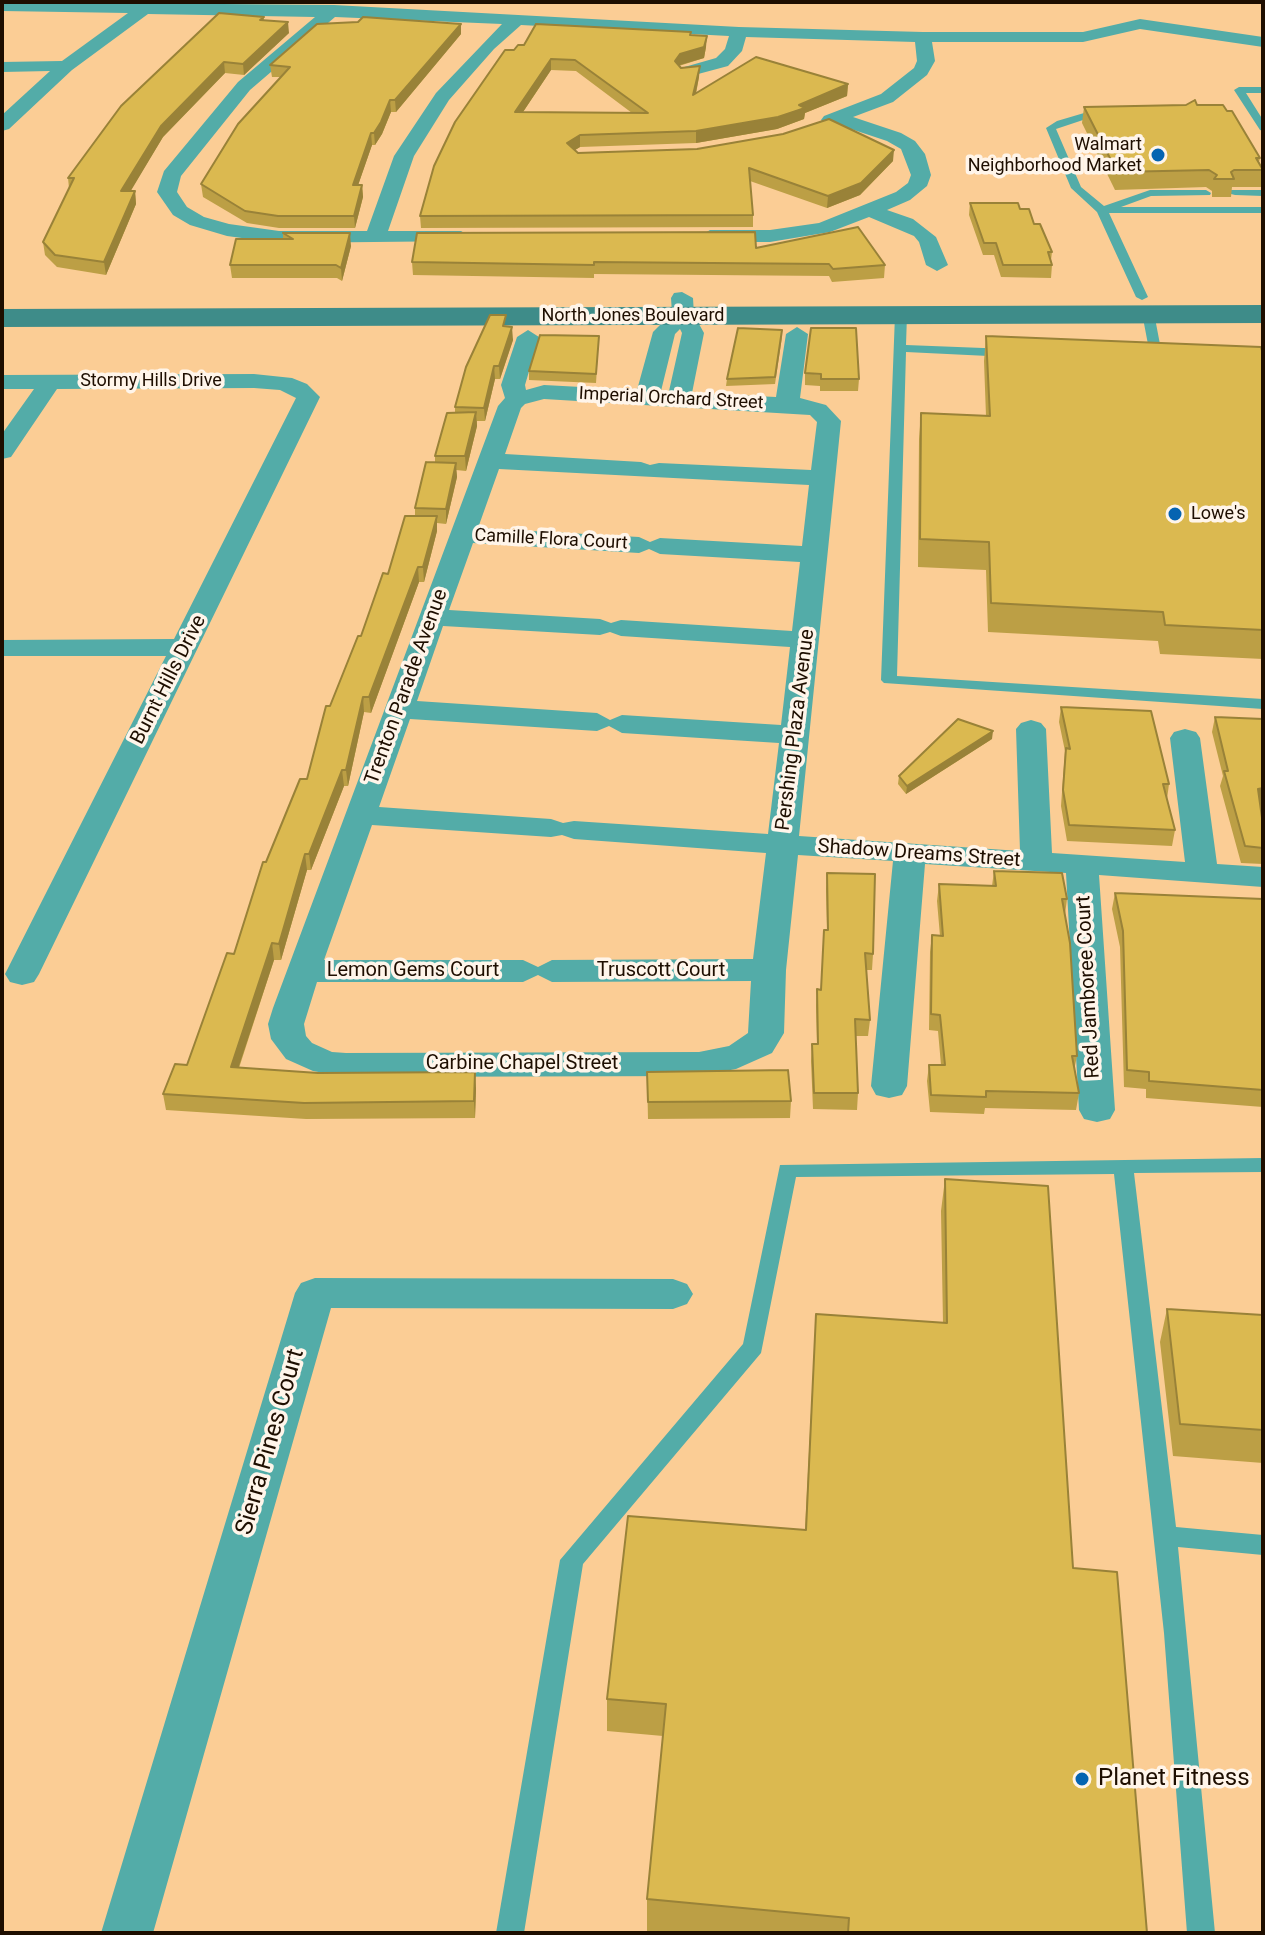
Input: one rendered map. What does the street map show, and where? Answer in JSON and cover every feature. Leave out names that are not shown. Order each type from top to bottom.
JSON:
[{"type":"main road","name":"North Jones Boulevard","points":[[2,301],[683,307],[901,315],[1145,305],[1263,296]]},
{"type":"main road","name":"North Jones Boulevard","points":[[2,318],[683,307],[1145,305],[1263,314]]},
{"type":"street","points":[[344,2],[284,49],[244,86],[171,175],[167,192],[180,211],[197,221],[227,230],[279,237],[485,237]]},
{"type":"street","points":[[2,6],[147,7],[328,15],[420,14],[739,32],[923,37],[1083,37],[1140,24],[1263,42]]},
{"type":"street","points":[[2,125],[66,66],[147,7]]},
{"type":"street","points":[[1140,24],[1150,8]]},
{"type":"street","points":[[375,238],[404,156],[442,97],[488,45],[516,20]]},
{"type":"street","points":[[687,72],[722,62],[733,51],[739,32]]},
{"type":"street","points":[[809,127],[887,98],[921,71],[926,61],[923,37]]},
{"type":"street","points":[[2,67],[66,66]]},
{"type":"street","points":[[691,236],[770,236],[823,228],[871,211],[917,186],[921,175],[915,154],[894,137],[837,118]]},
{"type":"street","points":[[871,211],[906,223],[921,232],[929,241],[937,265]]},
{"type":"street","points":[[647,398],[664,332],[683,307]]},
{"type":"street","points":[[679,400],[693,333],[683,307]]},
{"type":"street","points":[[787,404],[797,334]]},
{"type":"street","name":"Trenton Parade Avenue","points":[[289,1039],[286,1024],[303,971],[510,406],[517,399],[513,385],[528,337]]},
{"type":"street","points":[[2,452],[51,381]]},
{"type":"street","name":"Stormy Hills Drive","points":[[2,382],[254,381],[284,383],[299,389]]},
{"type":"street","name":"Burnt Hills Drive","points":[[22,974],[308,397],[299,389]]},
{"type":"street","name":"Imperial Orchard Street","points":[[517,399],[544,392],[787,404],[809,407],[825,415]]},
{"type":"street","name":"Pershing Plaza Avenue","points":[[759,1045],[766,1033],[769,970],[830,428],[825,415]]},
{"type":"street","points":[[490,461],[824,478]]},
{"type":"street","name":"Camille Flora Court","points":[[463,535],[815,555]]},
{"type":"street","points":[[433,617],[806,640]]},
{"type":"street","points":[[2,648],[185,647]]},
{"type":"street","points":[[399,709],[795,735]]},
{"type":"street","points":[[1031,729],[1036,862]]},
{"type":"street","points":[[1185,738],[1202,873]]},
{"type":"street","name":"Shadow Dreams Street","points":[[360,815],[1263,877]]},
{"type":"street","points":[[889,1086],[910,854]]},
{"type":"street","name":"Red Jamboree Court","points":[[1082,865],[1097,1110]]},
{"type":"street","name":"Truscott Court","points":[[538,971],[769,970]]},
{"type":"street","name":"Lemon Gems Court","points":[[303,971],[538,971]]},
{"type":"street","name":"Carbine Chapel Street","points":[[289,1039],[299,1051],[312,1058],[346,1065],[699,1064],[723,1061],[759,1045]]},
{"type":"street","name":"Sierra Pines Court","points":[[127,1933],[315,1293],[673,1294]]},
{"type":"lane","points":[[1263,90],[1239,90],[1263,128]]},
{"type":"lane","points":[[1101,111],[1051,128],[1076,188],[1102,210],[1145,305],[1157,360]]},
{"type":"lane","points":[[1235,192],[1263,193]]},
{"type":"lane","points":[[1102,210],[1150,193],[1206,193]]},
{"type":"lane","points":[[1102,210],[1263,210]]},
{"type":"lane","points":[[901,315],[889,680],[1263,704]]},
{"type":"lane","points":[[900,348],[1021,353]]},
{"type":"lane","points":[[1142,359],[1172,361]]},
{"type":"lane","points":[[510,1933],[572,1560],[753,1347],[787,1170],[1263,1165]]},
{"type":"lane","points":[[1123,1166],[1165,1536],[1201,1933]]},
{"type":"lane","points":[[1165,1536],[1263,1545]]},
{"type":"building","points":[[219,13],[288,22],[243,64],[224,62],[161,126],[121,191],[135,191],[104,262],[55,255],[43,242],[74,178],[68,178],[121,106]]},
{"type":"building","points":[[363,17],[461,24],[395,100],[390,100],[381,122],[371,133],[353,185],[362,185],[354,216],[278,216],[245,211],[201,184],[238,124],[290,67],[270,65],[317,24],[358,22]]},
{"type":"building","points":[[536,24],[691,32],[690,35],[707,36],[704,47],[680,54],[675,61],[681,68],[700,66],[693,95],[756,57],[848,84],[799,105],[805,108],[778,117],[696,131],[580,135],[567,143],[578,153],[697,149],[783,134],[829,119],[894,150],[861,183],[828,196],[749,168],[753,215],[420,216],[434,166],[455,122],[505,50],[524,45]],"holes":[[[551,59],[575,60],[648,113],[515,112]]]},
{"type":"building","name":"Walmart Neighborhood Market","points":[[1195,100],[1197,105],[1223,105],[1227,111],[1232,111],[1260,158],[1256,158],[1263,170],[1234,170],[1231,172],[1234,179],[1214,179],[1217,175],[1209,170],[1117,172],[1084,107],[1186,105]]},
{"type":"building","points":[[970,203],[1018,203],[1020,209],[1029,209],[1034,224],[1040,224],[1052,252],[1048,252],[1052,265],[1003,265],[996,243],[984,243]]},
{"type":"building","points":[[858,227],[885,265],[833,269],[829,264],[412,262],[417,233],[755,232],[756,248]]},
{"type":"building","points":[[283,233],[350,233],[341,268],[336,265],[230,265],[236,239],[293,239]]},
{"type":"building","points":[[490,315],[506,315],[503,326],[512,327],[499,366],[494,366],[484,408],[455,407],[466,367]]},
{"type":"building","points":[[738,328],[782,330],[775,377],[727,379]]},
{"type":"building","points":[[811,328],[856,328],[859,379],[821,379],[821,374],[805,373]]},
{"type":"building","points":[[540,335],[599,336],[596,374],[529,371]]},
{"type":"building","points":[[986,336],[1261,347],[1263,630],[1165,625],[1163,612],[991,603],[989,542],[920,539],[921,413],[990,416]]},
{"type":"building","points":[[476,412],[465,456],[435,456],[447,413]]},
{"type":"building","points":[[426,462],[456,463],[446,509],[415,508]]},
{"type":"building","points":[[405,516],[437,516],[423,567],[418,567],[369,697],[363,697],[346,770],[342,770],[309,854],[305,854],[279,944],[272,943],[231,1067],[318,1073],[475,1072],[474,1101],[304,1103],[163,1094],[175,1064],[187,1065],[227,953],[234,954],[263,862],[266,862],[300,779],[307,779],[326,706],[330,706],[358,636],[361,636],[383,573],[388,574]]},
{"type":"building","points":[[1061,707],[1151,711],[1169,784],[1163,784],[1175,830],[1069,825],[1063,790],[1066,748],[1070,749]]},
{"type":"building","points":[[1215,717],[1263,719],[1263,788],[1258,789],[1263,848],[1245,846],[1224,771],[1228,771]]},
{"type":"building","points":[[958,719],[993,731],[907,786],[899,776]]},
{"type":"building","points":[[994,871],[1062,873],[1067,899],[1062,899],[1070,943],[1077,1056],[1072,1056],[1079,1093],[986,1091],[986,1097],[931,1095],[929,1065],[945,1065],[940,1015],[931,1014],[932,935],[943,936],[939,884],[996,886]]},
{"type":"building","points":[[827,873],[875,874],[873,954],[865,953],[870,1020],[855,1019],[858,1093],[814,1093],[812,1044],[818,1044],[817,989],[821,990],[824,930],[828,930]]},
{"type":"building","points":[[1115,893],[1263,899],[1263,1090],[1149,1081],[1149,1072],[1127,1070],[1123,931]]},
{"type":"building","points":[[788,1070],[791,1101],[648,1102],[647,1072]]},
{"type":"building","points":[[945,1179],[1048,1186],[1073,1568],[1117,1572],[1147,1933],[848,1933],[849,1918],[647,1899],[666,1704],[607,1699],[628,1516],[806,1530],[816,1314],[947,1323]]},
{"type":"building","points":[[1167,1309],[1263,1315],[1263,1430],[1180,1424]]},
{"type":"place","name":"Walmart Neighborhood Market","points":[[1158,155]]},
{"type":"place","name":"Lowe's","points":[[1175,514]]},
{"type":"place","name":"Planet Fitness","points":[[1082,1779]]}]
